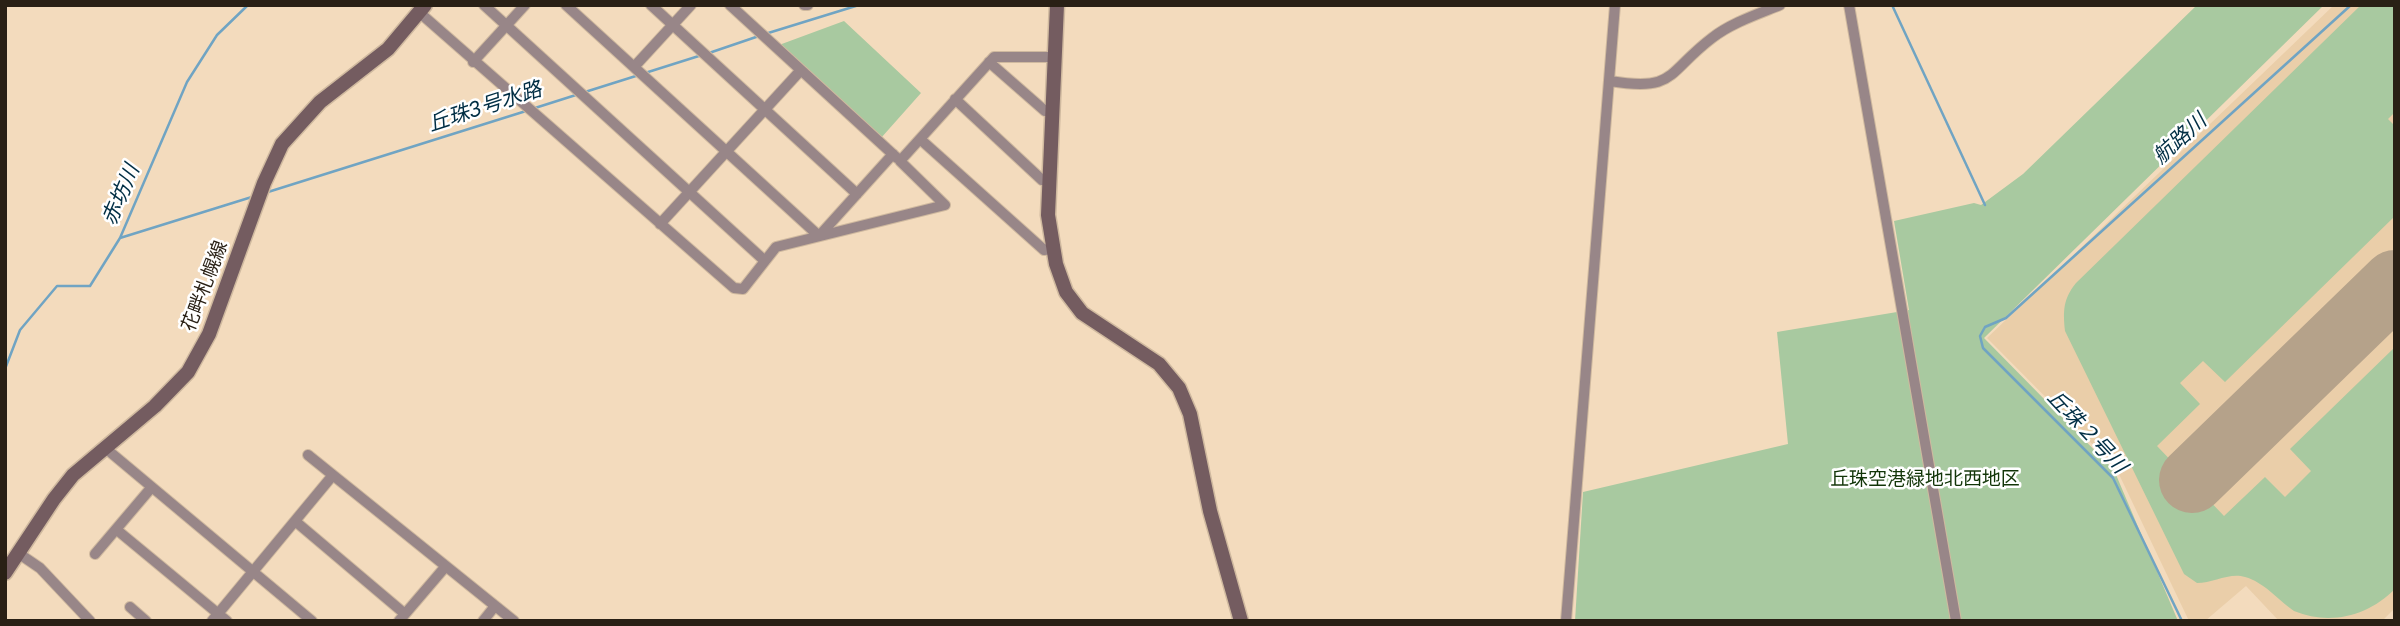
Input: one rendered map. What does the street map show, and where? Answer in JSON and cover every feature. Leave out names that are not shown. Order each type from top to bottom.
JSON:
[{"type":"main road","points":[[1057,5],[1048,215],[1053,249],[1066,292],[1082,313],[1159,364],[1179,388],[1190,414],[1210,510],[1241,621]]},
{"type":"main road","name":"花畔札幌線","points":[[5,573],[54,499],[104,447],[155,406],[188,372],[209,334],[264,183],[282,145],[306,116],[388,48],[422,9]]},
{"type":"street","points":[[484,5],[765,261]]},
{"type":"street","points":[[473,62],[525,5]]},
{"type":"street","points":[[566,5],[820,236]]},
{"type":"street","points":[[651,5],[858,194]]},
{"type":"street","points":[[639,72],[691,5]]},
{"type":"street","points":[[422,9],[473,62],[734,288],[743,289],[776,247],[945,205],[730,5]]},
{"type":"street","points":[[1566,621],[1615,5]]},
{"type":"street","points":[[1610,81],[1644,86],[1661,82],[1683,66],[1712,37],[1780,5]]},
{"type":"street","points":[[1849,5],[1956,621]]},
{"type":"street","points":[[820,236],[896,157],[920,139],[994,57],[1055,57]]},
{"type":"street","points":[[989,62],[1045,111],[1052,111]]},
{"type":"street","points":[[660,224],[801,70]]},
{"type":"street","points":[[955,100],[1042,180],[1049,181]]},
{"type":"street","points":[[920,139],[1044,250],[1053,249]]},
{"type":"street","points":[[104,447],[312,621]]},
{"type":"street","points":[[309,455],[514,621]]},
{"type":"street","points":[[215,617],[333,475]]},
{"type":"street","points":[[95,554],[152,488]]},
{"type":"street","points":[[295,521],[402,617],[446,566]]},
{"type":"street","points":[[117,530],[215,617],[227,621]]},
{"type":"street","points":[[18,553],[40,568],[90,621]]},
{"type":"street","points":[[130,607],[146,621]]},
{"type":"street","points":[[483,621],[495,607]]},
{"type":"shaded area","points":[[2334,5],[2395,5],[2395,608],[2382,621],[2279,621],[2246,586],[2205,621],[2189,621],[2116,468],[1987,338]]},
{"type":"green space","name":"丘珠空港緑地北西地区","points":[[2197,5],[2324,5],[1984,338],[2114,470],[2178,621],[1575,621],[1583,492],[1788,444],[1777,332],[1909,310],[1894,221],[1974,203],[1981,205],[2023,174]]},
{"type":"green space","points":[[2361,5],[2395,5],[2395,112],[2388,119],[2395,126],[2395,216],[2225,382],[2203,361],[2180,383],[2200,404],[2157,446],[2224,516],[2265,477],[2285,497],[2311,471],[2290,449],[2395,347],[2395,589],[2361,612],[2321,618],[2294,611],[2252,579],[2233,576],[2197,583],[2184,574],[2065,331],[2064,311],[2066,300],[2076,283]]},
{"type":"green space","points":[[844,21],[921,93],[881,138],[779,45]]},
{"type":"waterway","name":"赤坊川","points":[[5,369],[20,330],[57,286],[90,286],[120,238],[187,82],[217,35],[248,5]]},
{"type":"waterway","name":"丘珠3号水路","points":[[765,34],[859,5]]},
{"type":"waterway","name":"丘珠２号川","points":[[1892,5],[1985,205]]},
{"type":"waterway","name":"航路川","points":[[2182,621],[2113,478],[1983,348],[1980,336],[1985,327],[2006,318],[2351,5]]},
{"type":"waterway","name":"丘珠3号水路","points":[[709,53],[759,36]]},
{"type":"waterway","name":"丘珠3号水路","points":[[645,73],[702,55]]},
{"type":"waterway","name":"丘珠3号水路","points":[[585,92],[639,75]]},
{"type":"waterway","name":"丘珠3号水路","points":[[535,108],[579,94]]},
{"type":"waterway","name":"丘珠3号水路","points":[[268,192],[526,111]]},
{"type":"waterway","name":"丘珠3号水路","points":[[120,238],[255,196]]},
{"type":"runway","points":[[2192,480],[2395,283]]}]
